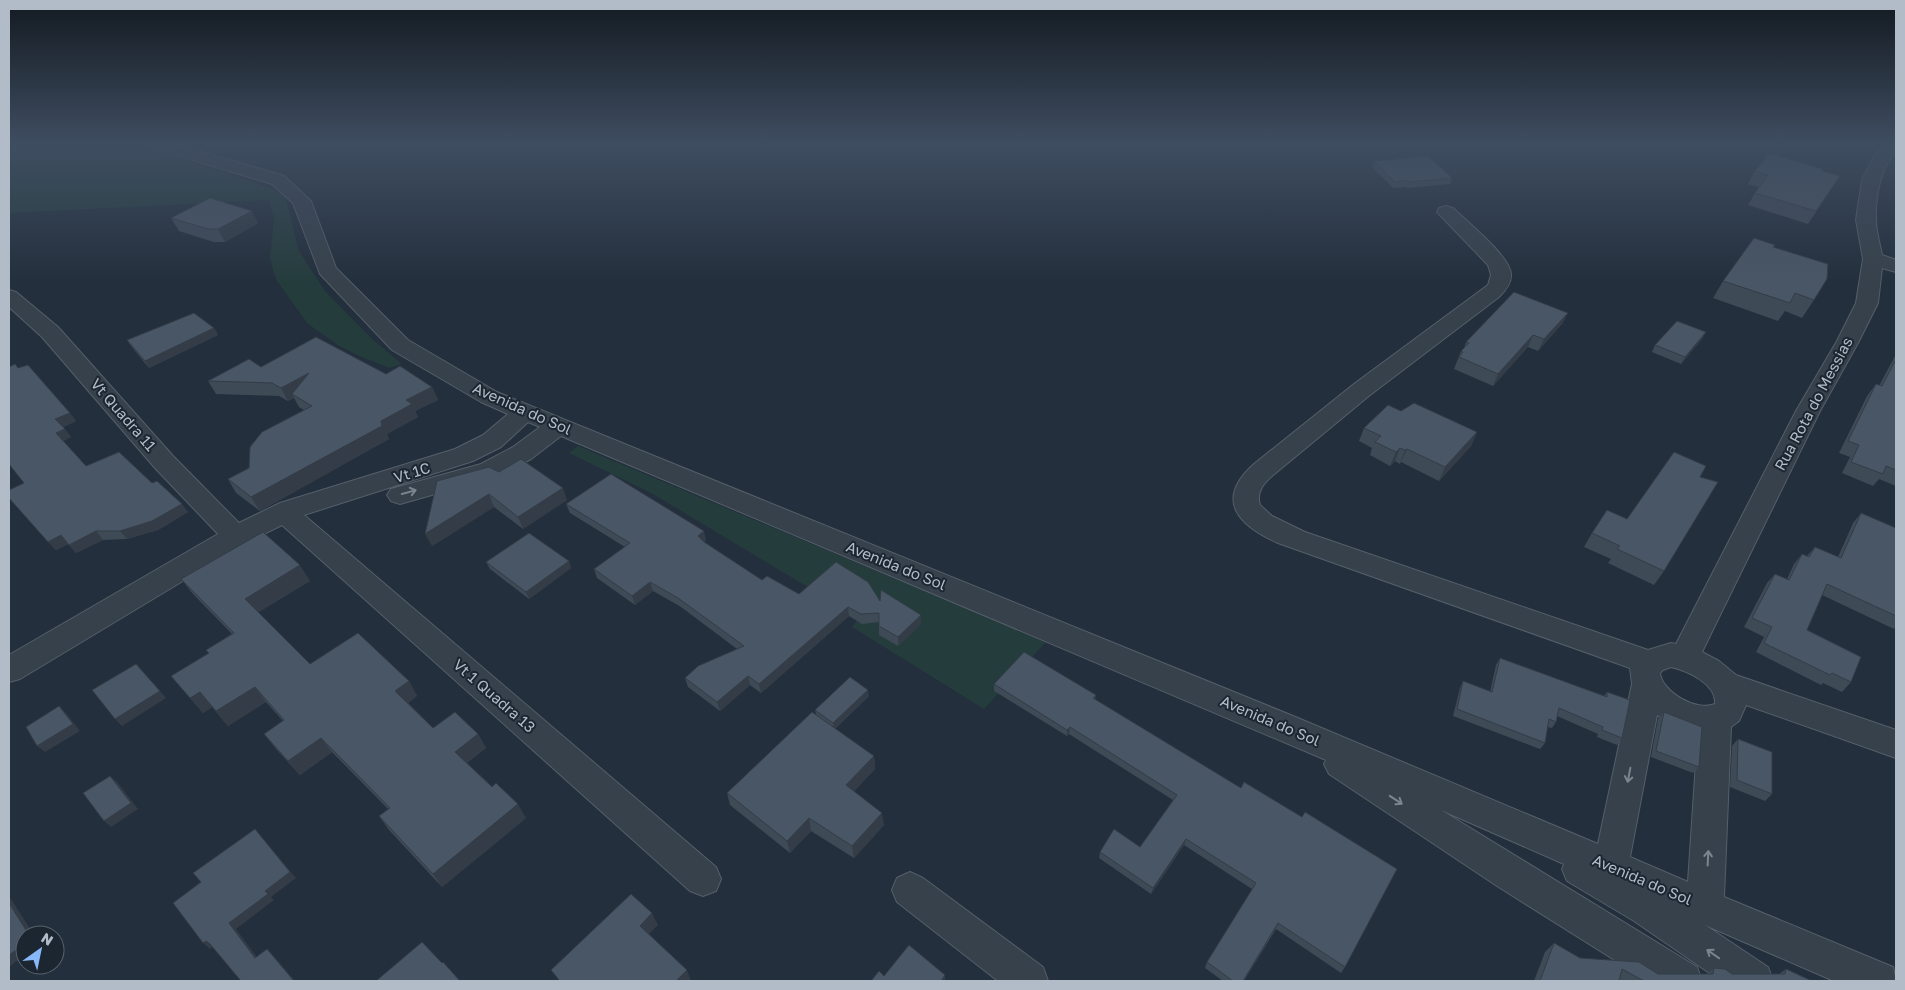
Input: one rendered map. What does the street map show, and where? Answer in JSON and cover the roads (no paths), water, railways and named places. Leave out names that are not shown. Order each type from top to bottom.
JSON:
[{"type":"street","name":"Avenida do Sol","points":[[290,190],[302,201],[327,270],[400,345],[489,397],[1282,726],[1879,981]]},
{"type":"street","name":"Rua Rota do Messias","points":[[1684,657],[1808,411],[1848,341],[1885,262],[1866,220],[1870,190]]},
{"type":"street","points":[[1446,212],[1496,262],[1502,276],[1500,284],[1492,293],[1382,374],[1316,426],[1260,474],[1251,484],[1245,495],[1246,506],[1256,518],[1271,529],[1464,597],[1647,674],[1659,699],[1677,712],[1697,718],[1715,719],[1728,712],[1731,699],[1724,684],[1709,669],[1684,657],[1671,655],[1657,657],[1647,674],[1611,866]]},
{"type":"street","name":"Vt Quadra 11","points":[[9,296],[50,332],[164,462],[236,536]]},
{"type":"street","name":"Vt 1C","points":[[282,519],[464,455],[492,441],[524,412]]},
{"type":"street","points":[[9,670],[236,536],[282,519],[490,470],[522,453],[558,426]]},
{"type":"street","points":[[464,455],[490,470]]},
{"type":"street","name":"Vt 1 Quadra 13","points":[[282,519],[703,879]]},
{"type":"street","points":[[1724,684],[1896,744]]},
{"type":"street","points":[[1705,907],[1715,719]]},
{"type":"street","points":[[1282,726],[1510,874],[1683,981]]},
{"type":"street","points":[[1435,791],[1619,890],[1754,981]]},
{"type":"street","points":[[1510,874],[1651,981]]},
{"type":"street","points":[[910,890],[1029,981]]}]
